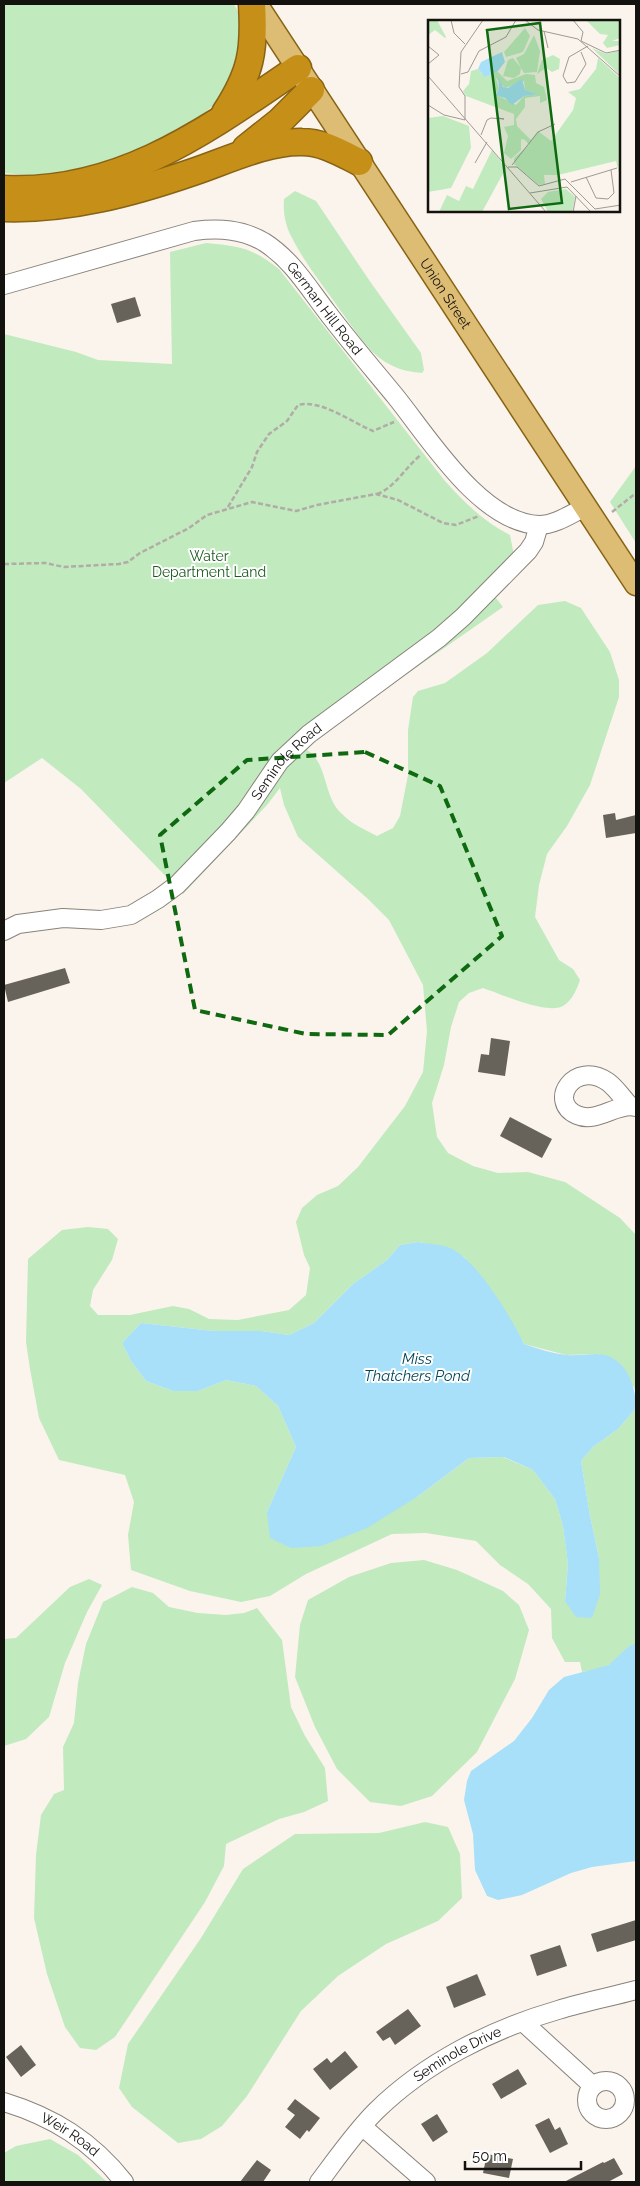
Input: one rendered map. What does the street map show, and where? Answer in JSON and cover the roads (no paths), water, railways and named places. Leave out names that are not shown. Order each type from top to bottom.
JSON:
[{"type":"highway","points":[[222,118],[244,81],[251,59],[254,4]]},
{"type":"highway","points":[[4,189],[57,187],[110,176],[156,158],[222,118],[305,79]]},
{"type":"highway","points":[[233,156],[270,131],[305,79]]},
{"type":"highway","points":[[4,208],[49,208],[91,201],[192,172],[233,156],[301,142],[327,147],[359,162]]},
{"type":"main road","name":"Union Street","points":[[254,4],[636,584]]},
{"type":"street","name":"German Hill Road","points":[[4,285],[194,231],[218,228],[244,233],[263,241],[294,266],[326,311],[434,449],[463,482],[496,508],[524,523],[539,525]]},
{"type":"street","points":[[539,525],[590,514]]},
{"type":"street","name":"Seminole Road","points":[[4,931],[18,924],[63,918],[101,920],[131,915],[177,885],[246,811],[280,760],[309,734],[439,638],[463,617],[528,551],[534,542],[539,525]]},
{"type":"street","name":"Seminole Drive","points":[[319,2182],[376,2112],[422,2072],[448,2056],[523,2022],[558,2010],[636,1990]]},
{"type":"street","points":[[523,2022],[593,2086]]},
{"type":"street","name":"Weir Road","points":[[4,2102],[28,2110],[78,2136],[104,2159],[124,2182]]},
{"type":"street","points":[[363,2127],[426,2182]]},
{"type":"water","name":"Miss Thatchers Pond","points":[[418,1242],[448,1247],[462,1256],[493,1291],[524,1344],[566,1355],[597,1354],[607,1356],[615,1359],[627,1372],[634,1390],[636,1408],[618,1429],[593,1447],[581,1461],[599,1558],[600,1594],[592,1618],[576,1617],[565,1601],[568,1564],[563,1526],[555,1499],[533,1470],[504,1457],[469,1458],[417,1497],[367,1528],[321,1546],[291,1548],[270,1538],[267,1512],[296,1447],[278,1406],[256,1386],[226,1380],[198,1391],[173,1391],[146,1381],[131,1361],[122,1343],[141,1323],[214,1331],[262,1331],[289,1335],[314,1323],[353,1284],[387,1260],[400,1245]]},
{"type":"water","points":[[636,1642],[636,1861],[592,1867],[571,1873],[522,1895],[498,1900],[487,1896],[475,1870],[473,1834],[464,1800],[467,1781],[471,1771],[514,1741],[532,1718],[549,1690],[564,1677],[609,1665]]},
{"type":"park label","name":"Water Department Land","points":[[209,564]]}]
